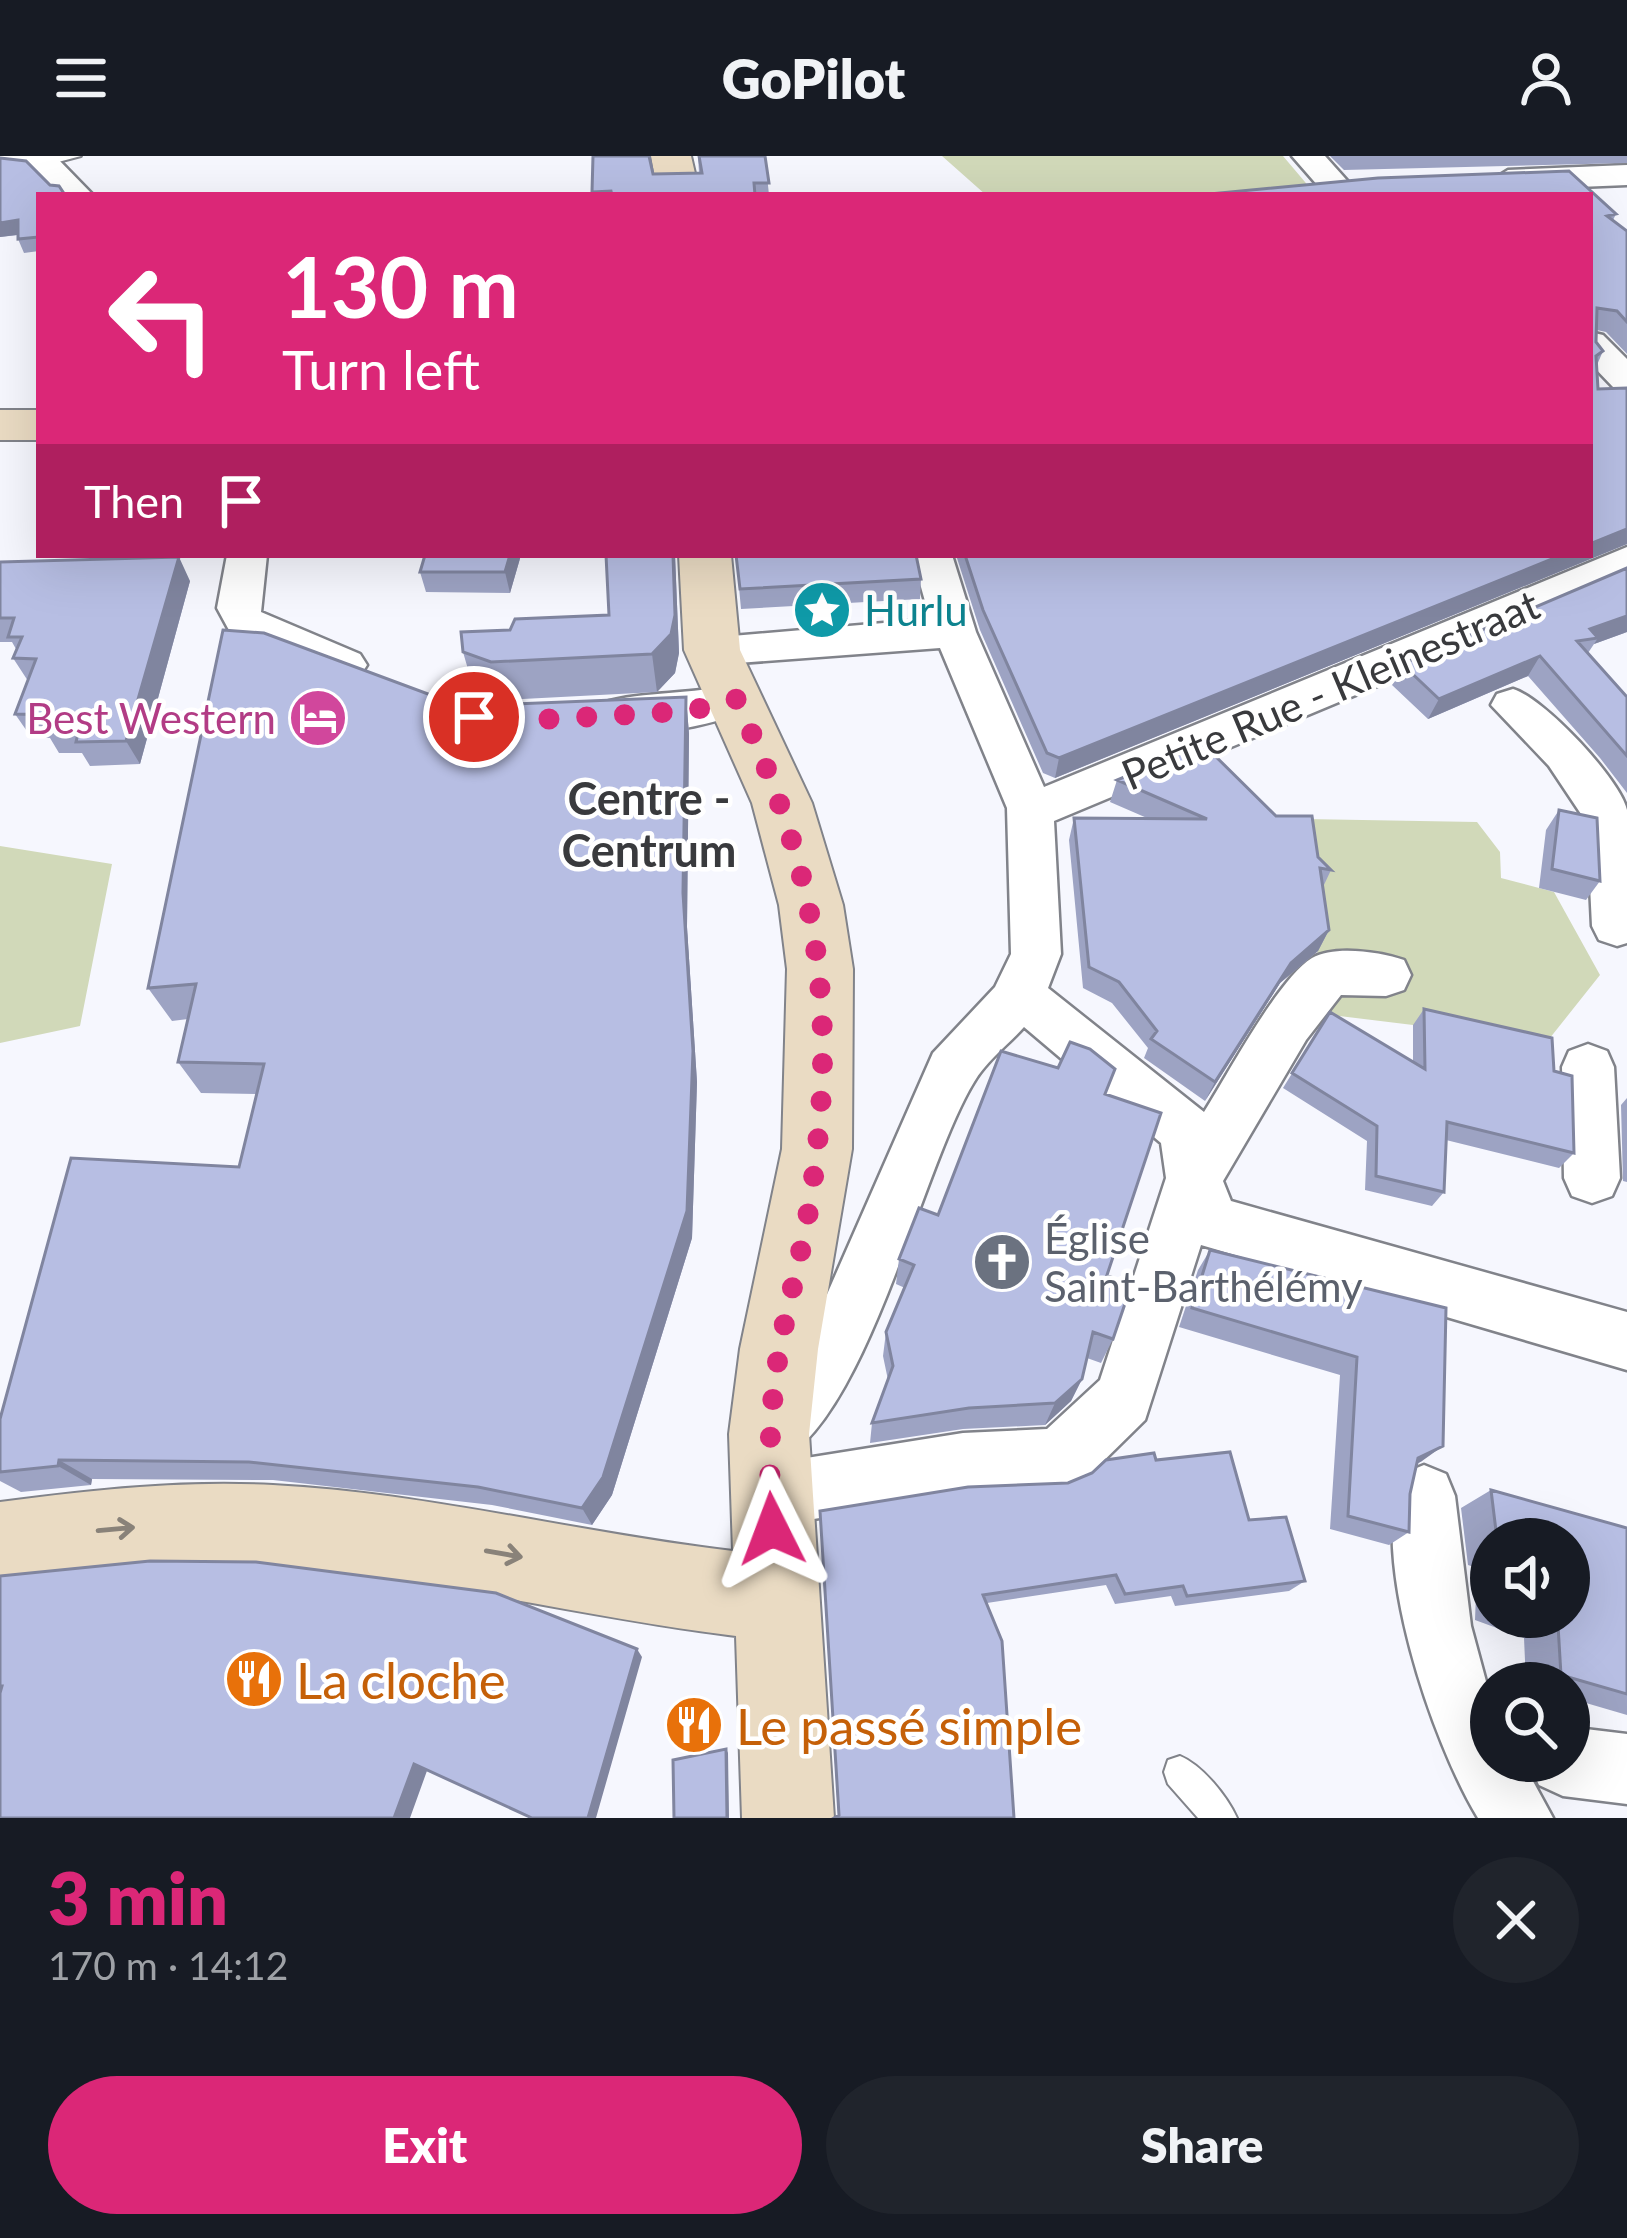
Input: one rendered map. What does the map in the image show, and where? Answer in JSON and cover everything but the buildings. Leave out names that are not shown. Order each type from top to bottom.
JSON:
[{"type":"main road","points":[[671,156],[678,192]]},
{"type":"main road","points":[[1593,392],[1627,390]]},
{"type":"main road","points":[[0,425],[36,425]]},
{"type":"main road","points":[[705,558],[724,675],[770,770],[795,841],[820,969],[817,1149],[779,1349],[770,1464],[788,1818]]},
{"type":"main road","points":[[0,1543],[112,1529],[271,1526],[421,1541],[664,1585],[777,1598]]},
{"type":"street","points":[[1308,156],[1340,190],[1382,184]]},
{"type":"street","points":[[0,157],[59,159],[75,192]]},
{"type":"street","points":[[1472,181],[1627,175]]},
{"type":"street","points":[[1593,346],[1627,380]]},
{"type":"street","points":[[1593,531],[1620,565]]},
{"type":"street","points":[[246,558],[238,608],[244,622],[391,684]]},
{"type":"street","points":[[933,558],[955,632],[1030,808],[1036,954],[1022,998],[971,1043],[952,1069],[828,1361],[770,1464],[1060,1460],[1124,1399],[1194,1178],[1288,1024],[1328,974],[1386,974]]},
{"type":"street","name":"Petite Rue - Kleinestraat","points":[[1030,808],[1058,802],[1620,565]]},
{"type":"street","points":[[583,717],[701,710],[724,675],[955,632]]},
{"type":"street","points":[[1513,705],[1564,754],[1610,820],[1617,926]]},
{"type":"street","points":[[1022,998],[1059,1023],[1187,1131],[1194,1178],[1211,1222],[1627,1341]]},
{"type":"street","points":[[1588,1067],[1592,1178]]},
{"type":"street","points":[[1424,1496],[1433,1612],[1470,1725]]},
{"type":"street","points":[[1590,1764],[1627,1768]]},
{"type":"street","points":[[1499,1782],[1518,1818]]},
{"type":"lane","points":[[1180,1772],[1220,1818]]},
{"type":"green space","points":[[942,156],[1283,156],[1313,192],[983,192]]},
{"type":"green space","points":[[1305,819],[1477,822],[1500,852],[1501,878],[1554,892],[1600,975],[1538,1053],[1413,1025],[1323,1014]]},
{"type":"green space","points":[[0,846],[112,864],[80,1026],[0,1043]]},
{"type":"place","name":"Hurlu","points":[[822,610]]},
{"type":"place","name":"Best Western","points":[[318,718]]},
{"type":"place","name":"Église Saint-Barthélémy","points":[[1002,1262]]},
{"type":"place","name":"La cloche","points":[[254,1679]]},
{"type":"place","name":"Le passé simple","points":[[694,1725]]},
{"type":"district","name":"Centre - Centrum","points":[[649,824]]},
{"type":"route","points":[[474,717],[497,722],[690,711],[736,699],[770,770],[801,862],[820,969],[817,1149],[779,1349],[770,1434],[772,1529]]}]
